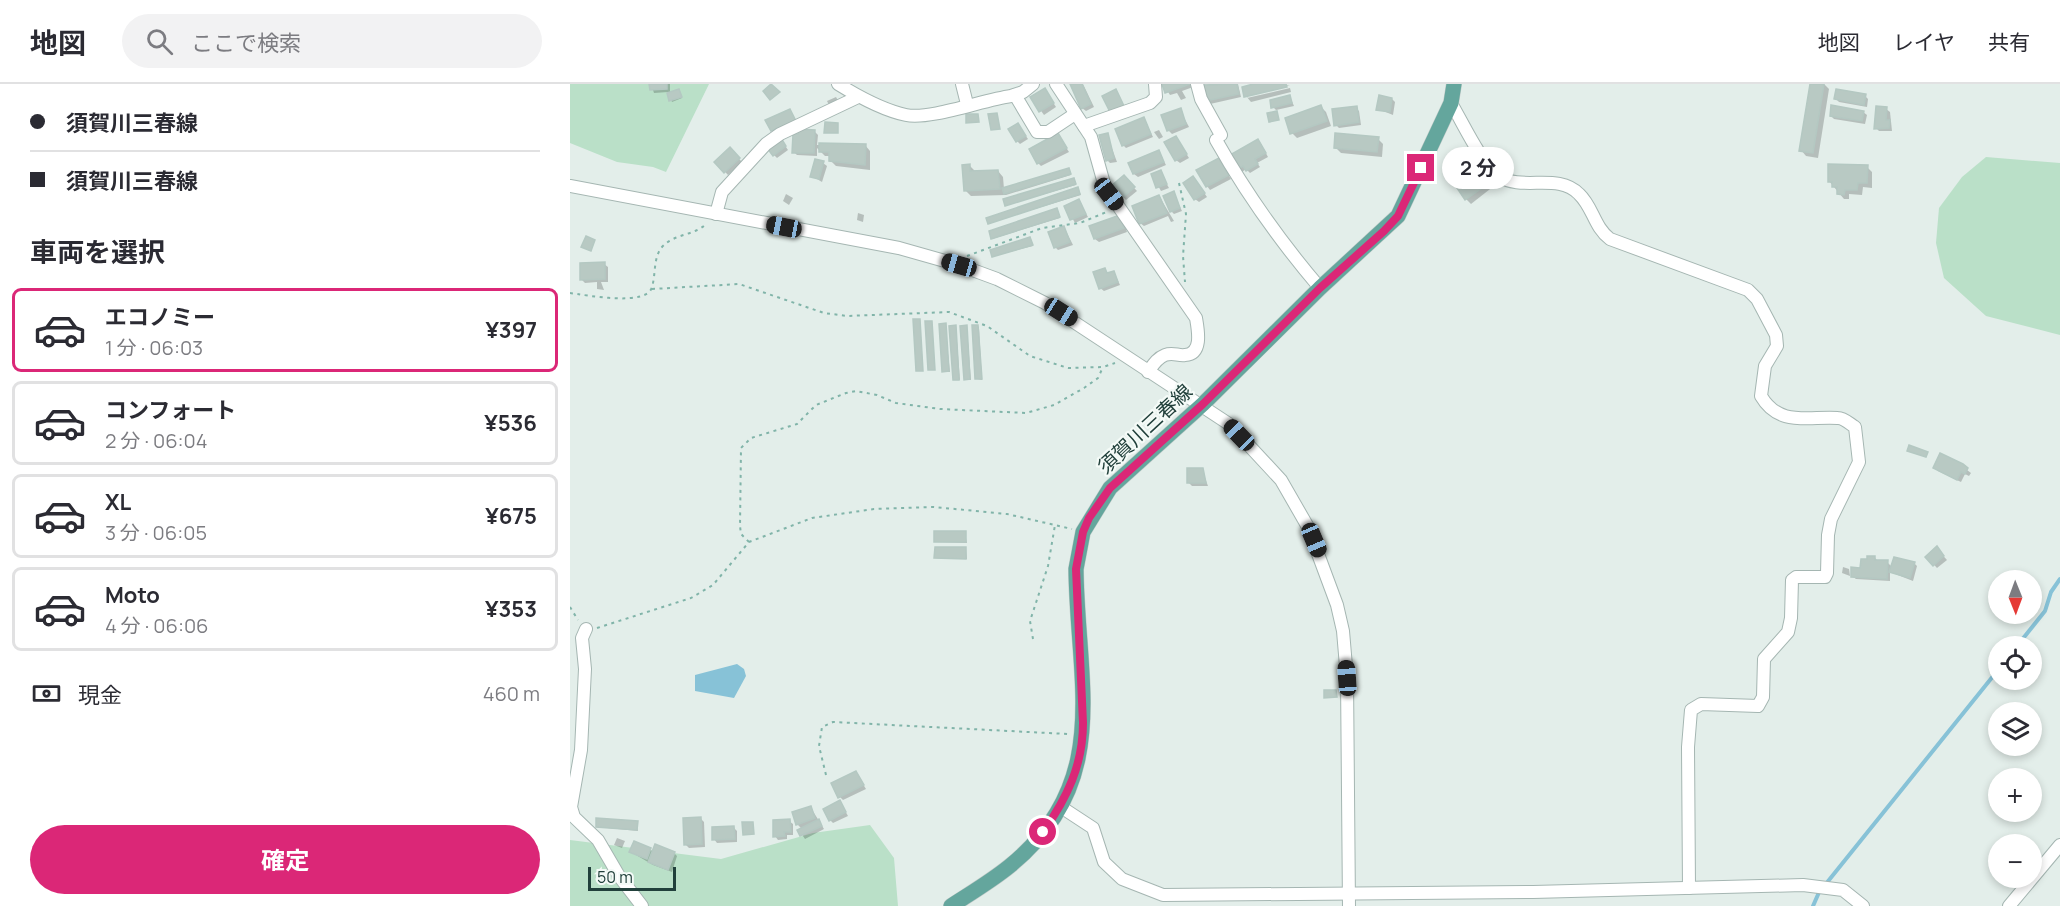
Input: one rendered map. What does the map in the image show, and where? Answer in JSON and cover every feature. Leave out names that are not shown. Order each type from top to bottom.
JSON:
[{"type":"main road","name":"須賀川三春線","points":[[951,906],[1011,866],[1029,849],[1061,807],[1079,764],[1083,734],[1076,569],[1083,532],[1089,518],[1110,488],[1203,404],[1320,288],[1398,216],[1451,103],[1454,84]]},
{"type":"street","points":[[838,84],[858,97],[911,116],[933,114],[1015,94],[1033,84]]},
{"type":"street","points":[[962,84],[967,104]]},
{"type":"street","points":[[1056,84],[1091,138],[1105,187],[1196,318],[1199,340],[1191,353],[1184,356],[1167,354],[1157,359],[1148,372]]},
{"type":"street","points":[[1084,126],[1150,103],[1156,97],[1155,84]]},
{"type":"street","points":[[1197,84],[1218,138],[1263,218],[1320,288]]},
{"type":"street","points":[[1015,94],[1036,132],[1048,132],[1075,114]]},
{"type":"street","points":[[716,214],[722,192],[766,144],[780,134],[858,97]]},
{"type":"street","points":[[1451,103],[1497,175],[1514,182],[1568,186],[1580,194],[1600,231],[1610,239],[1748,290],[1757,299],[1776,335],[1777,346],[1766,366],[1761,396],[1769,410],[1776,415],[1815,419],[1840,418],[1855,427],[1860,454],[1859,462],[1831,519],[1828,535],[1827,573],[1825,577],[1796,577],[1792,580],[1791,618],[1788,632],[1764,659],[1762,697],[1758,706],[1701,704],[1691,710],[1688,747],[1689,888]]},
{"type":"street","points":[[570,186],[899,248],[959,265],[1045,303],[1148,372],[1203,404],[1229,424],[1281,480],[1308,527],[1337,605],[1343,631],[1347,678],[1349,900]]},
{"type":"street","points":[[586,629],[582,638],[585,669],[581,750],[571,807],[574,818],[598,840],[619,876],[642,906]]},
{"type":"street","points":[[1061,807],[1093,828],[1104,862],[1122,879],[1163,895],[1349,900],[1689,888],[1831,887],[1843,890],[1863,906]]},
{"type":"street","points":[[2009,906],[2060,845]]},
{"type":"path","points":[[1179,183],[1187,225],[1183,256],[1185,286],[1179,292]]},
{"type":"path","points":[[959,265],[963,258],[990,245],[1042,228],[1080,223],[1119,207]]},
{"type":"path","points":[[652,289],[659,251],[678,235],[700,230],[716,214]]},
{"type":"path","points":[[570,293],[640,298],[652,289],[739,284],[824,314],[847,316],[949,312],[987,326],[1030,356],[1068,368],[1103,367],[1127,357]]},
{"type":"path","points":[[749,542],[741,534],[740,526],[741,448],[751,438],[797,424],[824,401],[856,392],[907,405],[1026,413],[1054,405],[1084,388],[1098,378],[1103,367]]},
{"type":"path","points":[[570,607],[586,629],[691,598],[713,585],[749,542],[812,518],[894,508],[955,508],[977,513],[1007,514],[1083,532]]},
{"type":"path","points":[[1033,639],[1030,621],[1048,566],[1055,525]]},
{"type":"path","points":[[570,621],[575,616]]},
{"type":"path","points":[[826,775],[820,756],[819,735],[822,727],[833,722],[1083,734]]},
{"type":"green space","points":[[570,84],[709,84],[666,172],[653,167],[617,162],[570,143]]},
{"type":"green space","points":[[1986,157],[2060,163],[2060,335],[1986,316],[1944,278],[1936,243],[1939,208],[1962,177]]},
{"type":"green space","points":[[870,825],[894,858],[898,906],[570,906],[570,840],[721,859],[813,833]]},
{"type":"water","points":[[737,664],[744,669],[746,676],[734,698],[695,691],[695,675]]},
{"type":"building","points":[[649,84],[667,84],[667,89],[650,90]]},
{"type":"building","points":[[771,84],[780,92],[770,100],[763,91]]},
{"type":"building","points":[[1070,84],[1082,84],[1091,104],[1081,109]]},
{"type":"building","points":[[1162,84],[1190,84],[1165,93]]},
{"type":"building","points":[[1237,84],[1239,94],[1205,101],[1202,85]]},
{"type":"building","points":[[1253,84],[1286,84],[1287,87],[1244,97],[1242,87]]},
{"type":"building","points":[[1810,84],[1824,84],[1813,153],[1799,151]]},
{"type":"building","points":[[1045,88],[1054,103],[1039,112],[1030,97]]},
{"type":"building","points":[[679,89],[682,97],[669,101],[667,93]]},
{"type":"building","points":[[1116,89],[1125,108],[1111,114],[1102,96]]},
{"type":"building","points":[[1836,89],[1866,94],[1864,105],[1834,99]]},
{"type":"building","points":[[1290,95],[1292,103],[1271,108],[1270,100]]},
{"type":"building","points":[[1379,95],[1392,98],[1390,112],[1376,110]]},
{"type":"building","points":[[1321,105],[1327,121],[1290,134],[1285,118]]},
{"type":"building","points":[[1831,105],[1864,111],[1862,121],[1830,116]]},
{"type":"building","points":[[1357,106],[1359,122],[1334,126],[1332,109]]},
{"type":"building","points":[[1876,106],[1887,107],[1886,120],[1890,120],[1889,128],[1874,129]]},
{"type":"building","points":[[1181,108],[1186,124],[1167,131],[1161,115]]},
{"type":"building","points":[[790,109],[796,121],[771,131],[765,120]]},
{"type":"building","points":[[1277,111],[1279,120],[1269,122],[1267,113]]},
{"type":"building","points":[[997,113],[1000,129],[991,130],[988,114]]},
{"type":"building","points":[[966,114],[978,114],[979,122],[966,123]]},
{"type":"building","points":[[1144,117],[1151,134],[1122,146],[1115,129]]},
{"type":"building","points":[[825,122],[838,123],[838,133],[824,133]]},
{"type":"building","points":[[1018,123],[1026,136],[1016,142],[1008,129]]},
{"type":"building","points":[[798,129],[815,130],[814,153],[792,153],[793,134],[798,134]]},
{"type":"building","points":[[1058,133],[1067,148],[1037,164],[1029,149]]},
{"type":"building","points":[[1108,133],[1114,158],[1106,161],[1099,135]]},
{"type":"building","points":[[1335,133],[1379,137],[1377,152],[1334,148]]},
{"type":"building","points":[[1176,136],[1187,154],[1175,161],[1164,142]]},
{"type":"building","points":[[781,138],[786,146],[773,156],[767,148]]},
{"type":"building","points":[[1258,139],[1266,153],[1255,159],[1258,164],[1246,171],[1243,166],[1238,169],[1230,155]]},
{"type":"building","points":[[819,143],[866,144],[865,165],[829,161],[829,152],[819,152]]},
{"type":"building","points":[[730,147],[740,158],[724,173],[714,162]]},
{"type":"building","points":[[1159,150],[1164,162],[1133,174],[1128,163]]},
{"type":"building","points":[[1219,158],[1229,175],[1206,187],[1196,170]]},
{"type":"building","points":[[815,159],[824,161],[819,179],[810,177]]},
{"type":"building","points":[[1486,163],[1496,178],[1465,200],[1455,185]]},
{"type":"building","points":[[970,164],[970,171],[998,170],[1000,189],[964,191],[962,165]]},
{"type":"building","points":[[1828,164],[1868,165],[1867,183],[1858,183],[1857,190],[1845,190],[1844,195],[1837,194],[1837,187],[1832,187],[1832,182],[1828,182]]},
{"type":"building","points":[[1069,168],[1071,174],[1004,194],[1002,188]]},
{"type":"building","points":[[1161,170],[1167,184],[1156,188],[1151,174]]},
{"type":"building","points":[[1124,175],[1135,187],[1122,198],[1111,186]]},
{"type":"building","points":[[1193,176],[1205,193],[1194,200],[1183,183]]},
{"type":"building","points":[[1074,178],[1076,184],[1005,206],[1003,199]]},
{"type":"building","points":[[1078,187],[1080,194],[988,224],[986,218]]},
{"type":"building","points":[[1174,191],[1180,208],[1170,212],[1163,196]]},
{"type":"building","points":[[1159,195],[1167,213],[1139,224],[1132,206]]},
{"type":"building","points":[[1079,199],[1086,214],[1070,220],[1064,206]]},
{"type":"building","points":[[1057,208],[1060,217],[991,239],[989,231]]},
{"type":"building","points":[[1120,215],[1124,228],[1094,239],[1089,226]]},
{"type":"building","points":[[1064,226],[1070,242],[1054,248],[1048,232]]},
{"type":"building","points":[[586,236],[595,240],[591,251],[581,247]]},
{"type":"building","points":[[1030,237],[1033,245],[992,257],[990,250]]},
{"type":"building","points":[[605,262],[605,279],[580,280],[580,263]]},
{"type":"building","points":[[1105,268],[1107,273],[1114,271],[1118,282],[1099,289],[1093,272]]},
{"type":"building","points":[[913,319],[920,319],[923,371],[916,371]]},
{"type":"building","points":[[925,321],[932,321],[935,370],[928,370]]},
{"type":"building","points":[[946,323],[949,371],[942,372],[939,324]]},
{"type":"building","points":[[956,325],[959,380],[953,380],[949,326]]},
{"type":"building","points":[[967,325],[970,379],[964,380],[960,326]]},
{"type":"building","points":[[972,325],[978,325],[982,379],[975,379]]},
{"type":"building","points":[[1909,445],[1928,452],[1926,457],[1907,451]]},
{"type":"building","points":[[1940,453],[1968,468],[1965,474],[1961,472],[1957,480],[1933,468]]},
{"type":"building","points":[[1187,468],[1203,468],[1206,483],[1187,483]]},
{"type":"building","points":[[934,531],[966,531],[966,542],[934,542]]},
{"type":"building","points":[[1937,546],[1944,556],[1933,566],[1925,557]]},
{"type":"building","points":[[935,547],[966,547],[966,559],[934,558]]},
{"type":"building","points":[[1867,556],[1875,556],[1875,560],[1888,560],[1887,579],[1851,577],[1851,567],[1860,568],[1861,559],[1867,559]]},
{"type":"building","points":[[1894,557],[1915,562],[1910,578],[1889,572]]},
{"type":"building","points":[[1324,690],[1336,690],[1337,697],[1324,698]]},
{"type":"building","points":[[856,771],[864,785],[838,798],[831,783]]},
{"type":"building","points":[[840,800],[846,812],[829,821],[823,809]]},
{"type":"building","points":[[811,806],[815,818],[796,825],[792,812]]},
{"type":"building","points":[[701,817],[702,844],[684,845],[683,818]]},
{"type":"building","points":[[596,818],[638,821],[637,830],[596,827]]},
{"type":"building","points":[[790,819],[791,832],[784,832],[785,836],[773,837],[773,820]]},
{"type":"building","points":[[819,819],[822,826],[800,836],[797,830]]},
{"type":"building","points":[[742,822],[753,822],[754,834],[743,835]]},
{"type":"building","points":[[734,826],[735,839],[712,840],[712,827]]},
{"type":"building","points":[[634,841],[651,848],[647,859],[629,852]]},
{"type":"building","points":[[655,844],[675,852],[668,870],[648,862]]},
{"type":"waterway","points":[[2025,636],[2045,611],[2051,592],[2060,579]]},
{"type":"waterway","points":[[1825,885],[1988,682]]},
{"type":"waterway","points":[[1813,906],[1820,890]]},
{"type":"route","points":[[1043,832],[1061,807],[1072,785],[1079,764],[1082,744],[1076,569],[1078,550],[1089,518],[1110,488],[1125,472],[1203,404],[1320,288],[1384,231],[1398,216],[1421,168]]}]
